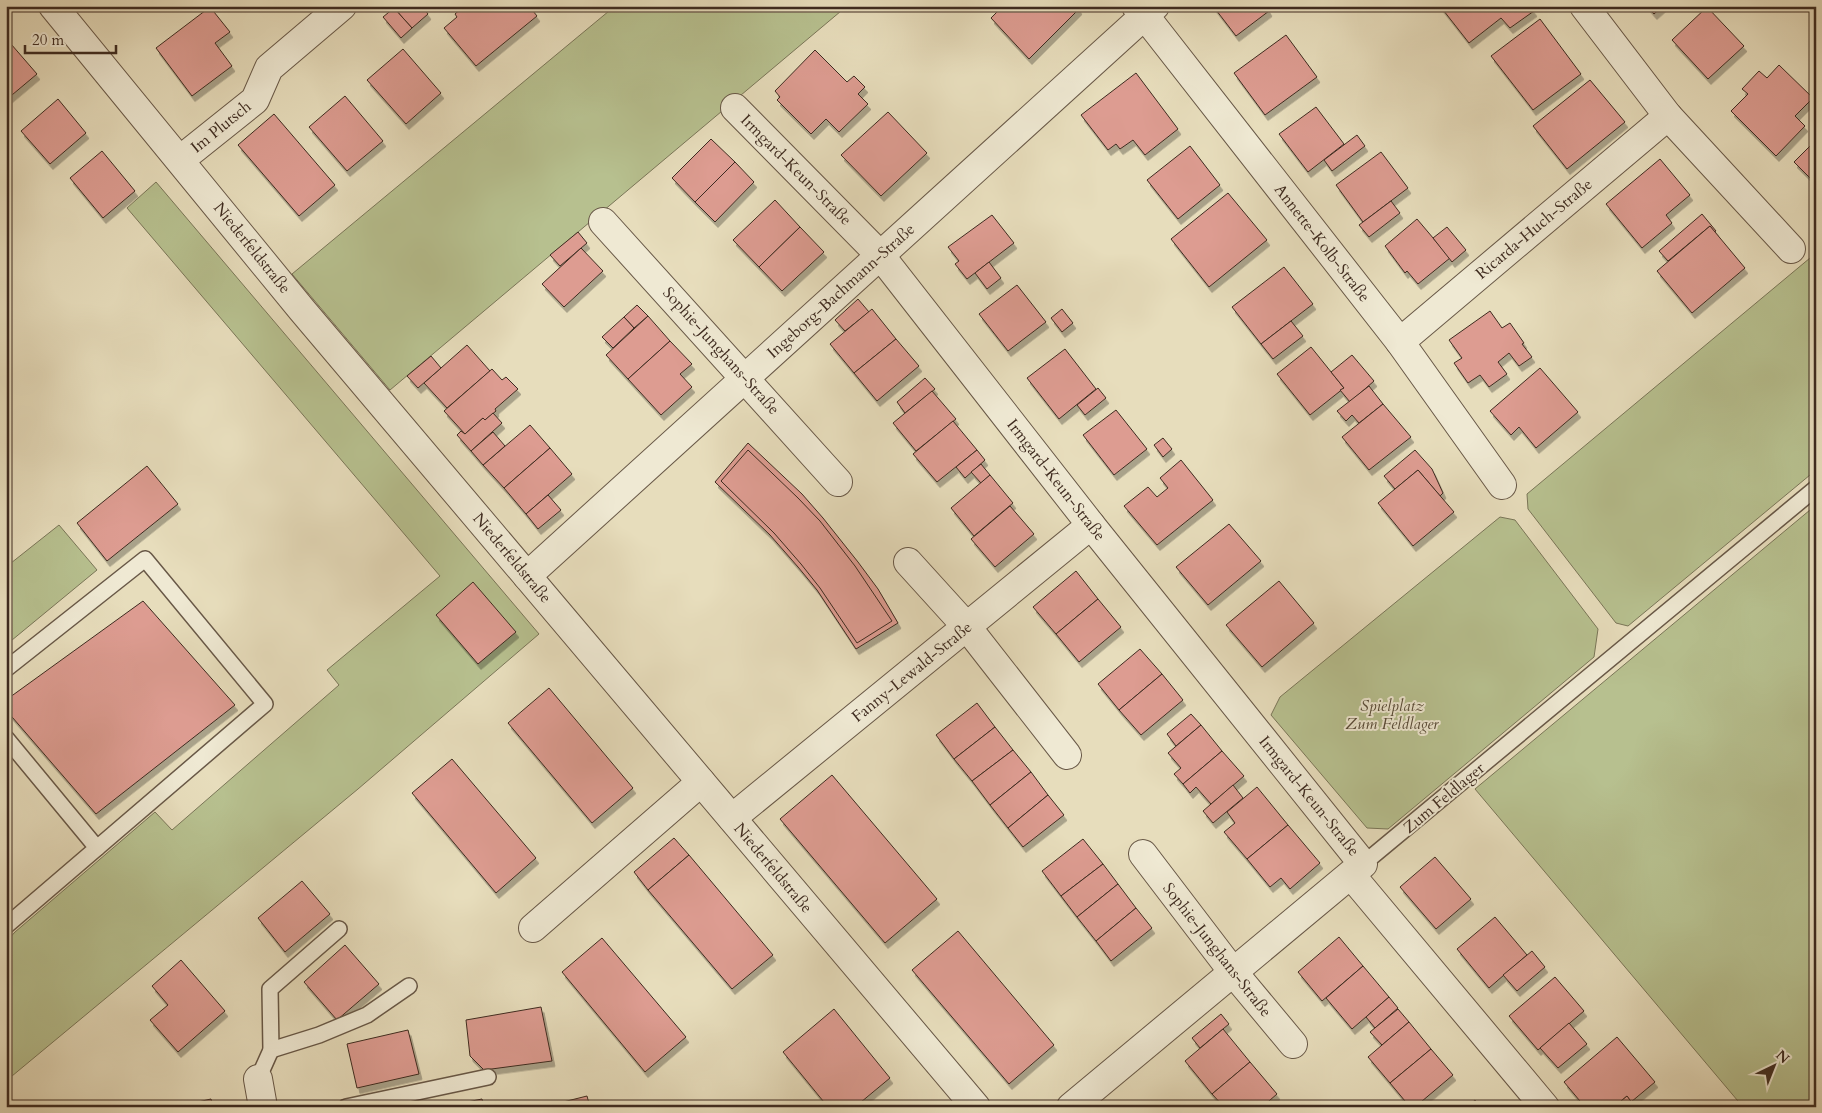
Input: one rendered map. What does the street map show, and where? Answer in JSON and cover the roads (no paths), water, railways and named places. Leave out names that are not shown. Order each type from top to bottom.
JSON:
[{"type":"street","name":"Niederfeldstraße","points":[[53,6],[302,310],[976,1107]]},
{"type":"street","name":"Im Plutsch","points":[[180,160],[255,100],[269,68],[342,6]]},
{"type":"street","points":[[1584,6],[1668,116],[1790,249]]},
{"type":"street","name":"Ingeborg-Bachmann-Straße","points":[[527,576],[880,255],[1145,9]]},
{"type":"street","name":"Annette-Kolb-Straße","points":[[1145,9],[1400,342],[1502,485]]},
{"type":"street","name":"Irmgard-Keun-Straße","points":[[734,108],[880,255],[1357,870],[1545,1107]]},
{"type":"street","name":"Ricarda-Huch-Straße","points":[[1400,342],[1668,116]]},
{"type":"street","name":"Sophie-Junghans-Straße","points":[[603,222],[838,482]]},
{"type":"street","name":"Fanny-Lewald-Straße","points":[[732,818],[1091,525]]},
{"type":"street","points":[[908,562],[966,627],[1067,755]]},
{"type":"street","points":[[533,928],[701,782]]},
{"type":"street","name":"Sophie-Junghans-Straße","points":[[1143,854],[1233,972],[1293,1044]]},
{"type":"street","name":"Zum Feldlager","points":[[1071,1107],[1357,870]]},
{"type":"street","points":[[258,1079],[262,1107]]},
{"type":"lane","name":"Zum Feldlager","points":[[1357,870],[1816,488]]},
{"type":"lane","points":[[6,669],[145,559],[265,704],[6,926]]},
{"type":"lane","points":[[6,738],[97,848]]},
{"type":"lane","points":[[258,1079],[271,1050],[270,989],[339,929]]},
{"type":"lane","points":[[271,1050],[319,1035],[367,1015],[409,986]]},
{"type":"lane","points":[[346,1107],[488,1077]]},
{"type":"park label","name":"Spielplatz Zum Feldlager","points":[[1392,715]]}]
